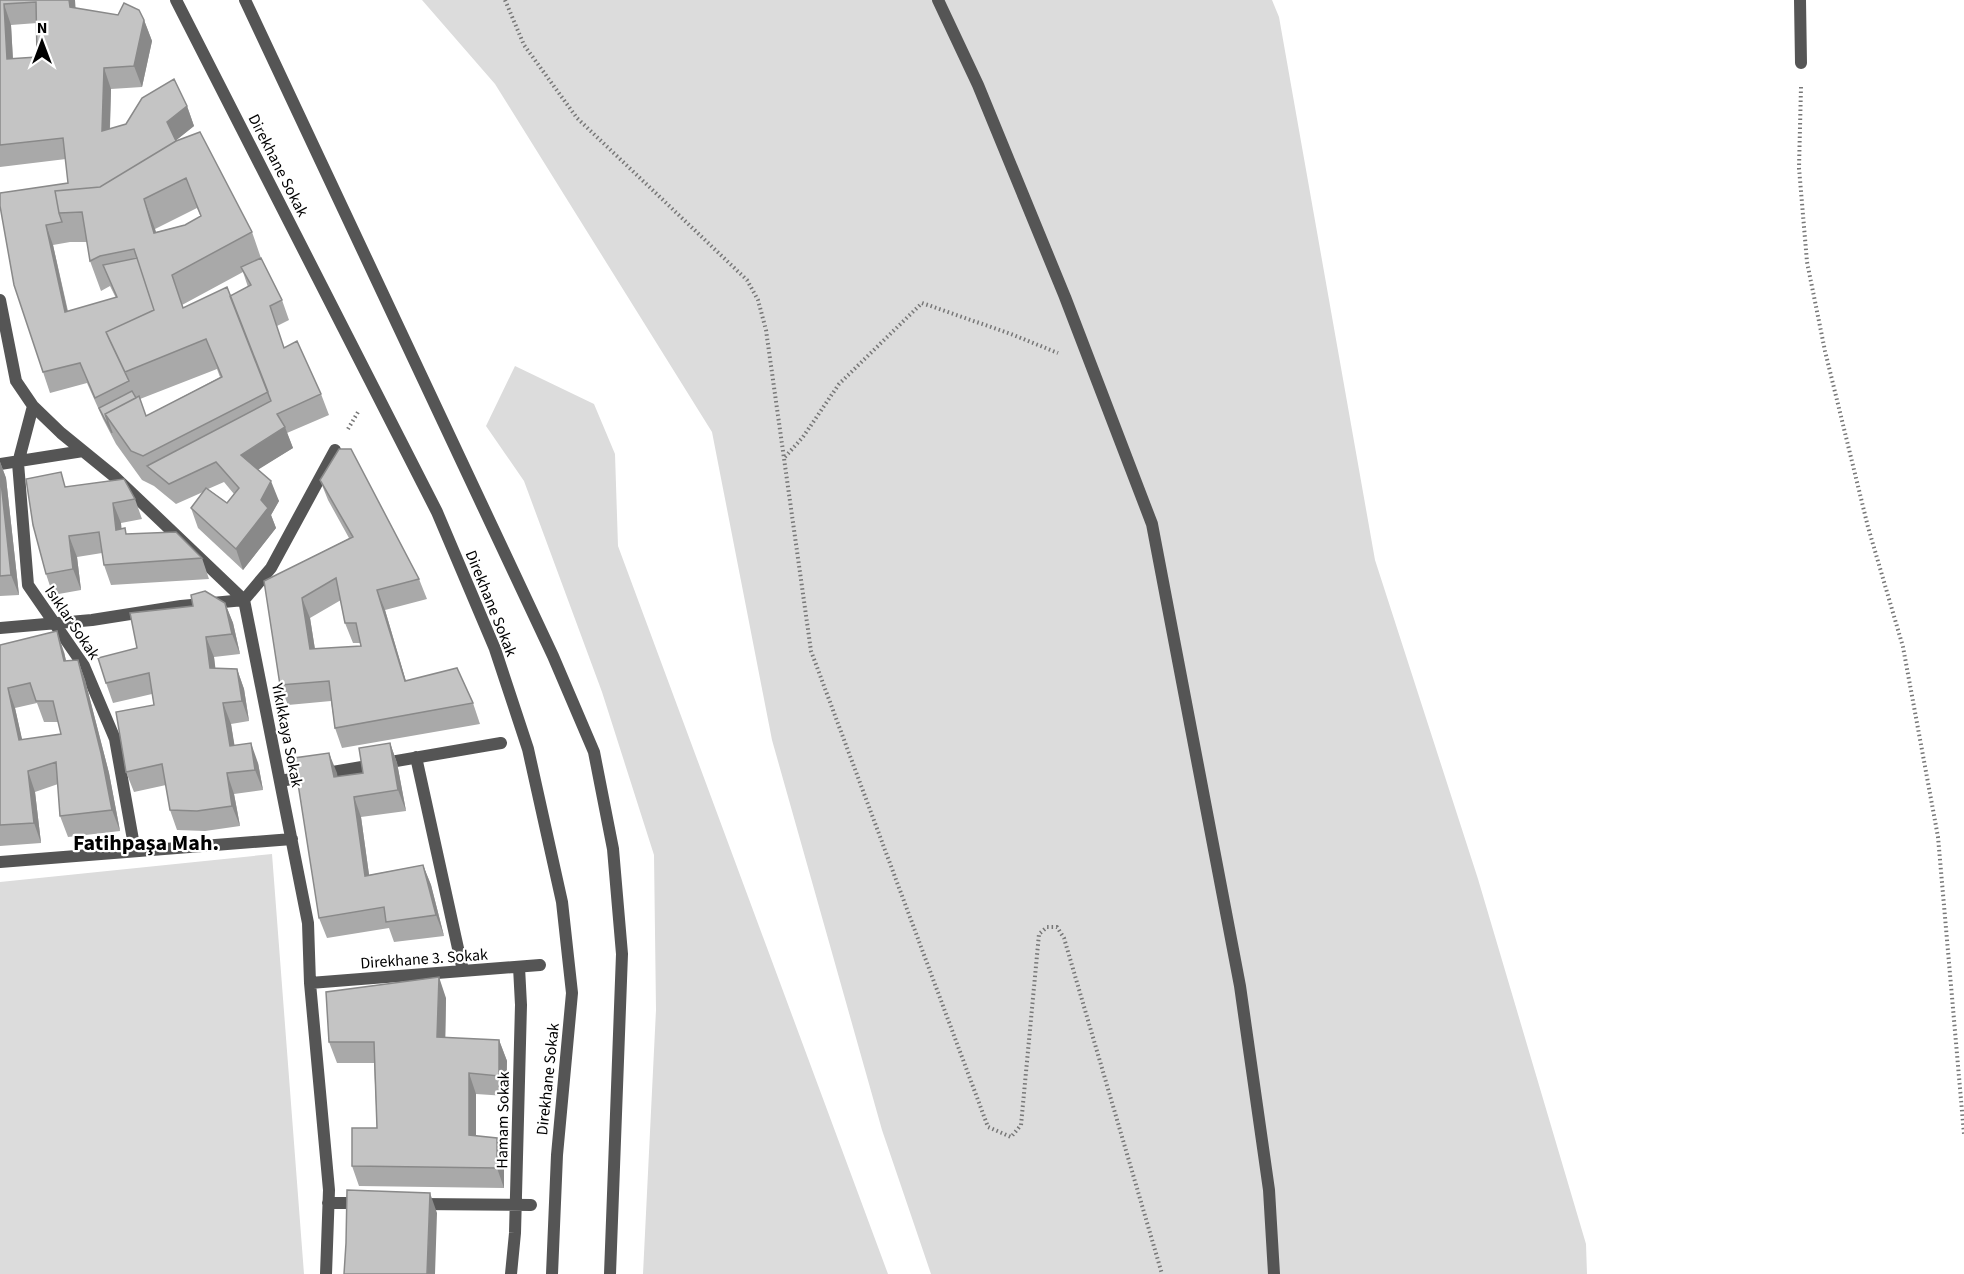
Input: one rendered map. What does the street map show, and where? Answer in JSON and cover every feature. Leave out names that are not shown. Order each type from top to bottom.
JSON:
[{"type":"street","name":"Direkhane Sokak","points":[[176,0],[437,512],[495,649],[528,749],[562,902],[572,993],[556,1155],[552,1274]]},
{"type":"street","points":[[245,0],[538,624],[594,752],[613,849],[622,954],[609,1274]]},
{"type":"street","points":[[938,0],[978,85],[1152,524],[1240,986],[1269,1190],[1274,1274]]},
{"type":"street","points":[[1800,0],[1801,63]]},
{"type":"street","points":[[0,300],[16,381],[33,406],[115,477],[244,600]]},
{"type":"street","name":"Isıklar Sokak","points":[[33,406],[18,463],[28,585],[84,666],[115,739],[135,851]]},
{"type":"street","points":[[0,628],[244,600],[271,568],[335,450]]},
{"type":"street","points":[[0,464],[83,451]]},
{"type":"street","name":"Yıkıkkaya Sokak","points":[[244,600],[308,923],[310,983],[328,1203],[326,1274]]},
{"type":"street","points":[[280,781],[501,743]]},
{"type":"street","points":[[416,758],[463,971]]},
{"type":"street","points":[[0,862],[292,839]]},
{"type":"street","name":"Direkhane 3. Sokak","points":[[310,983],[540,965]]},
{"type":"street","name":"Hamam Sokak","points":[[511,1274],[516,1205],[521,1005],[519,967]]},
{"type":"street","points":[[328,1203],[375,1203]]},
{"type":"street","points":[[410,1204],[531,1204]]},
{"type":"path","points":[[505,0],[524,45],[577,118],[747,280],[758,300],[766,330],[811,651],[988,1127],[1011,1137],[1021,1125],[1039,934],[1047,927],[1057,927],[1064,938],[1162,1274]]},
{"type":"path","points":[[1801,63],[1799,168],[1807,262],[1825,351],[1868,527],[1903,647],[1938,837],[1964,1134]]},
{"type":"path","points":[[785,458],[803,437],[839,384],[921,303],[1011,334],[1091,367]]},
{"type":"path","points":[[335,450],[373,386]]},
{"type":"shaded area","points":[[422,0],[1272,0],[1279,17],[1375,560],[1478,879],[1586,1244],[1587,1274],[931,1274],[882,1130],[772,740],[712,432],[495,84]]},
{"type":"shaded area","points":[[515,366],[594,404],[615,454],[618,546],[888,1274],[643,1274],[656,1010],[654,855],[602,692],[524,481],[486,426]]},
{"type":"shaded area","points":[[272,854],[304,1274],[0,1274],[0,882]]},
{"type":"building","points":[[0,0],[69,0],[70,7],[118,15],[124,3],[139,10],[144,20],[134,66],[104,68],[102,131],[126,124],[142,98],[174,79],[187,106],[167,122],[176,141],[100,187],[55,191],[62,222],[46,225],[65,312],[117,297],[103,265],[137,258],[154,310],[106,332],[129,381],[95,398],[80,363],[43,372],[14,285],[0,206],[0,193],[68,183],[63,138],[0,145]],"holes":[[[36,2],[37,57],[7,59],[4,4]]]},
{"type":"building","points":[[200,132],[252,232],[172,275],[183,308],[227,287],[268,392],[143,456],[131,451],[105,414],[139,396],[146,416],[222,377],[206,339],[125,372],[106,332],[154,310],[134,249],[100,256],[90,261],[82,212],[59,213],[55,191],[100,187],[176,141]],"holes":[[[186,178],[201,216],[185,225],[154,233],[144,199]]]},
{"type":"building","points":[[261,258],[282,300],[270,306],[284,348],[297,341],[321,394],[277,414],[285,427],[241,455],[271,481],[261,500],[268,508],[236,549],[191,508],[206,488],[227,503],[239,488],[216,462],[169,484],[147,466],[271,401],[230,296],[251,285],[241,267]]},
{"type":"building","points":[[132,391],[136,398],[105,414],[112,433],[99,408]]},
{"type":"building","points":[[339,449],[351,449],[419,579],[377,590],[405,681],[457,668],[473,703],[335,728],[329,681],[280,685],[264,581],[353,537],[320,480]],"holes":[[[336,578],[345,623],[356,623],[361,646],[310,649],[302,598]]]},
{"type":"building","points":[[61,472],[65,487],[124,479],[135,499],[113,503],[116,530],[125,528],[126,534],[176,532],[202,558],[104,565],[99,532],[69,536],[73,569],[46,574],[33,525],[26,479]]},
{"type":"building","points":[[0,473],[11,575],[0,576]]},
{"type":"building","points":[[205,591],[225,603],[232,634],[206,637],[210,668],[237,669],[242,701],[223,703],[230,746],[251,743],[255,770],[227,773],[232,806],[197,811],[170,810],[162,764],[126,772],[116,712],[154,705],[149,673],[106,683],[98,658],[137,648],[130,613],[193,606],[191,595]]},
{"type":"building","points":[[57,631],[64,661],[78,660],[101,753],[112,810],[60,816],[56,762],[28,771],[34,823],[0,825],[0,645]],"holes":[[[30,683],[36,701],[53,701],[61,734],[19,740],[8,688]]]},
{"type":"building","points":[[390,743],[398,790],[354,797],[365,876],[423,865],[436,915],[386,922],[384,907],[319,918],[294,758],[329,753],[334,777],[363,773],[359,748]]},
{"type":"building","points":[[439,977],[437,1037],[499,1040],[499,1076],[469,1073],[469,1135],[497,1138],[497,1168],[352,1166],[352,1128],[377,1128],[374,1042],[329,1042],[326,992]]},
{"type":"building","points":[[347,1190],[430,1193],[427,1274],[344,1274]]},
{"type":"district","name":"Fatihpaşa Mah.","points":[[146,842]]}]
